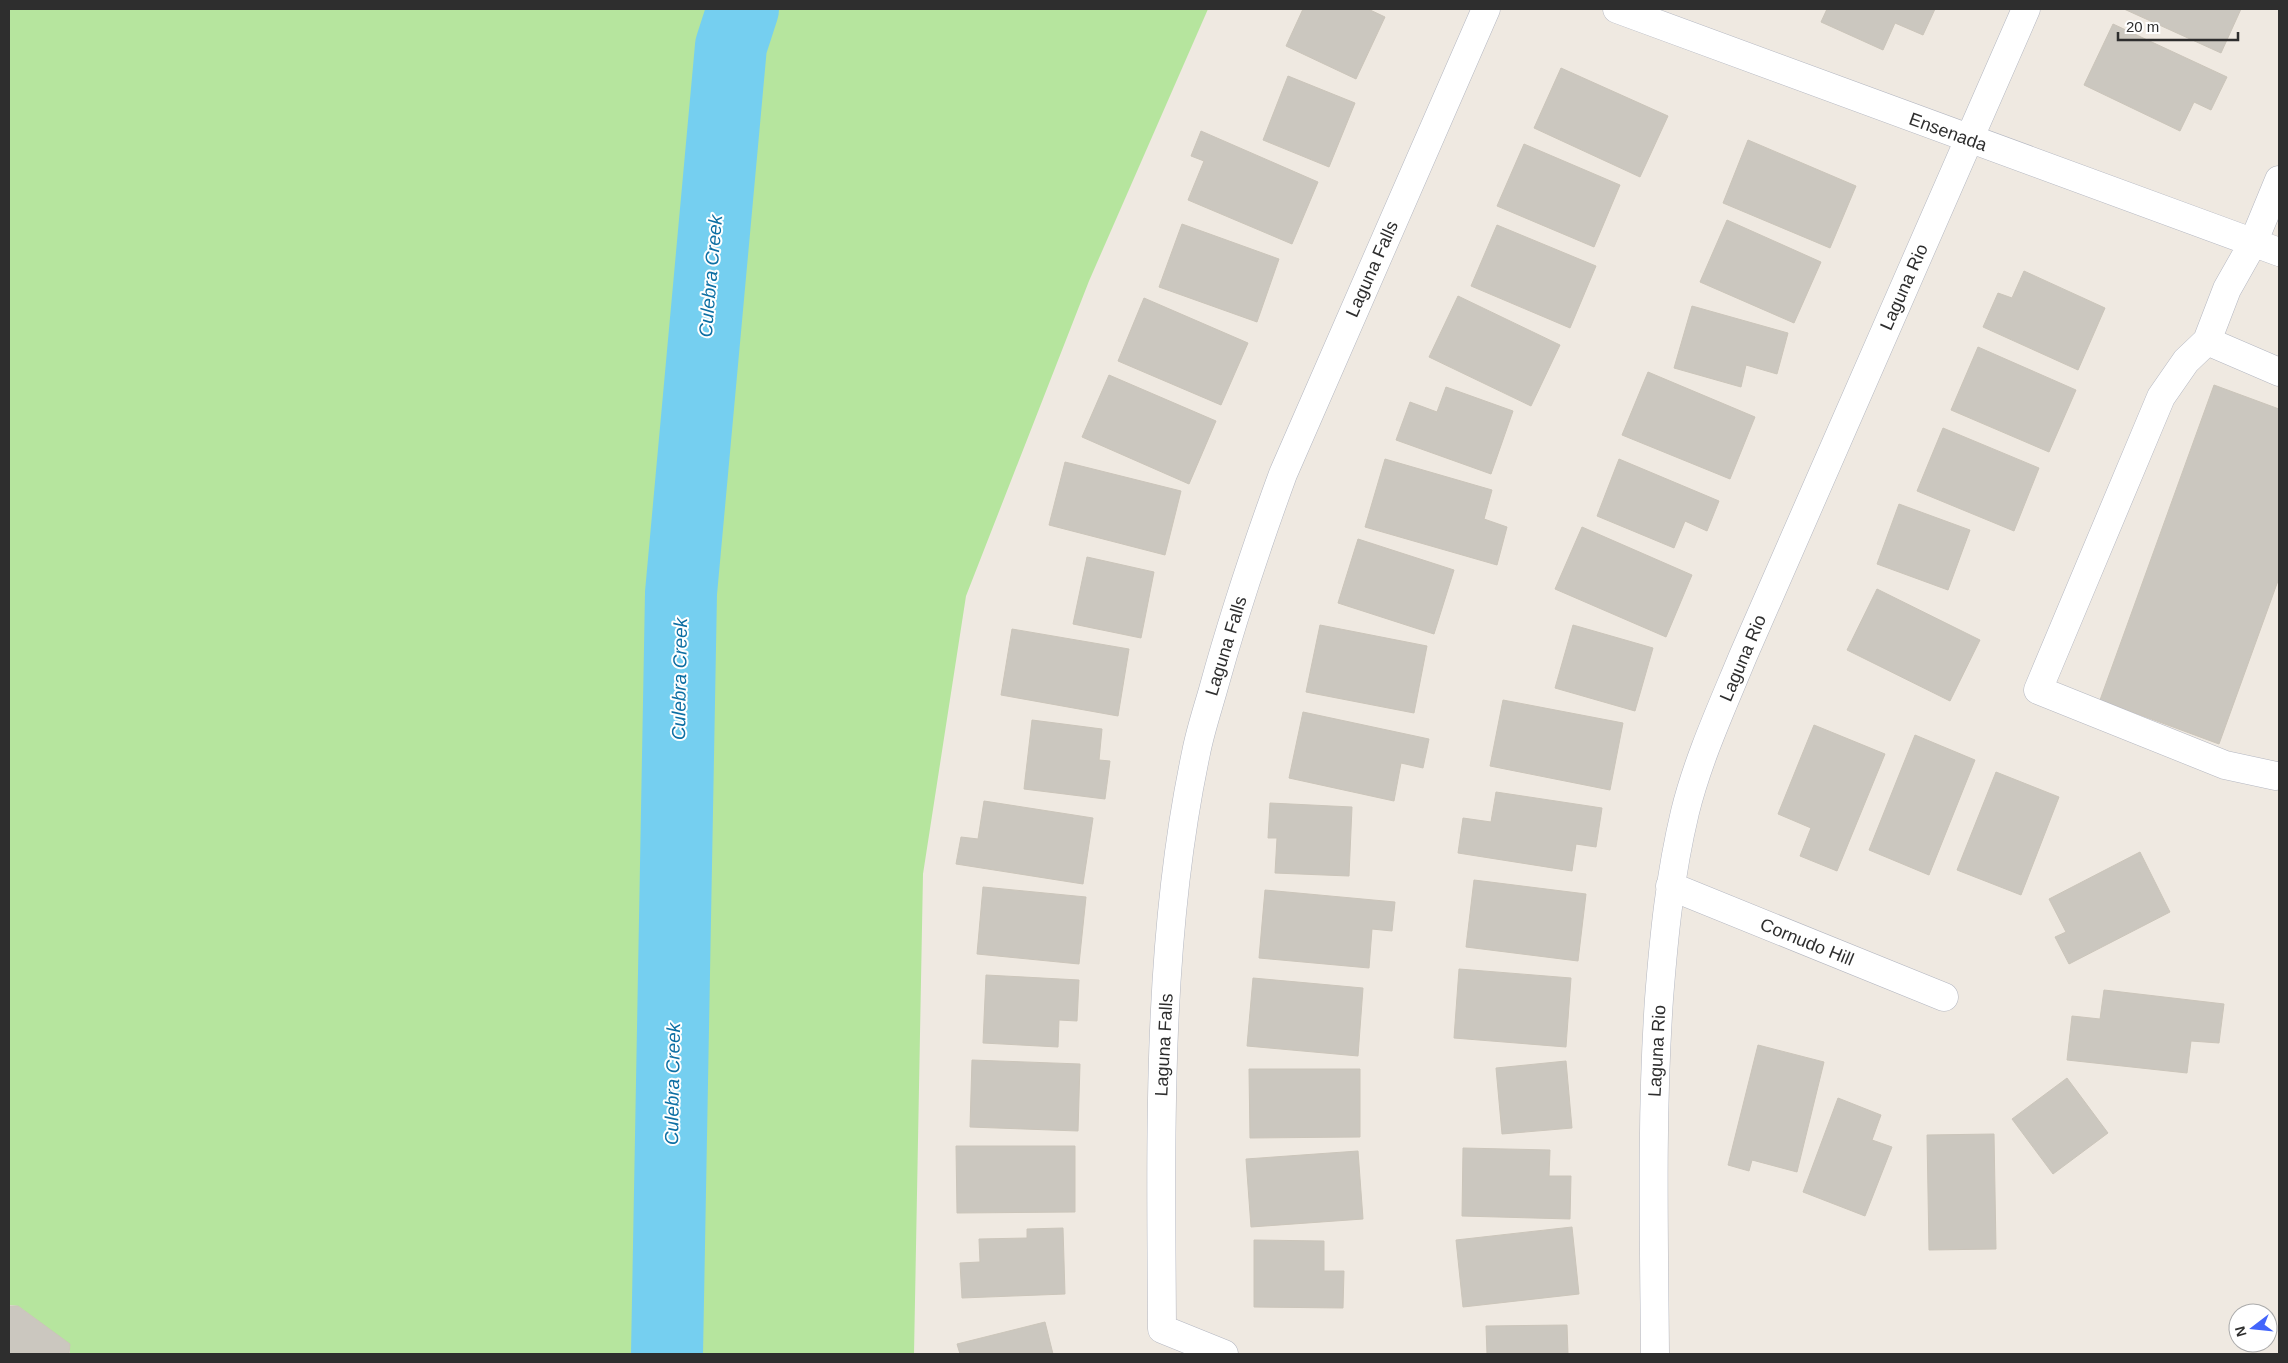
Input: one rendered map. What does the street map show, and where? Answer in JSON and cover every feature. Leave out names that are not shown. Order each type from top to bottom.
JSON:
[{"type":"street","name":"Laguna Falls","points":[[1224,1354],[1162,1329],[1161,1081],[1172,908],[1180,845],[1196,753],[1223,652],[1259,540],[1283,474],[1486,9]]},
{"type":"street","name":"Ensenada","points":[[1617,9],[1968,140],[2279,252]]},
{"type":"street","name":"Laguna Rio","points":[[1655,1354],[1654,1125],[1656,1050],[1665,920],[1685,811],[1721,710],[1743,656],[2026,9]]},
{"type":"street","points":[[2278,774],[2225,765],[2038,690],[2161,397],[2186,362],[2207,340],[2227,289],[2253,243],[2279,180]]},
{"type":"street","points":[[2207,340],[2279,372]]},
{"type":"street","name":"Cornudo Hill","points":[[1670,886],[1944,997]]},
{"type":"green space","points":[[9,9],[1208,9],[1089,281],[966,596],[923,874],[914,1354],[70,1354],[69,1344],[18,1306],[9,1305]]},
{"type":"building","points":[[1303,9],[1368,9],[1385,17],[1356,79],[1286,46]]},
{"type":"building","points":[[1827,9],[1935,9],[1923,35],[1895,23],[1883,50],[1821,22]]},
{"type":"building","points":[[2124,9],[2241,9],[2221,53]]},
{"type":"building","points":[[2113,24],[2227,77],[2211,110],[2194,102],[2180,131],[2084,85]]},
{"type":"building","points":[[1561,68],[1668,116],[1640,177],[1534,128]]},
{"type":"building","points":[[1288,76],[1355,103],[1329,167],[1263,140]]},
{"type":"building","points":[[1201,131],[1318,182],[1292,244],[1188,200],[1204,161],[1191,156]]},
{"type":"building","points":[[1748,140],[1856,186],[1830,248],[1723,203]]},
{"type":"building","points":[[1524,144],[1620,185],[1594,247],[1497,206]]},
{"type":"building","points":[[1727,220],[1821,262],[1794,323],[1700,282]]},
{"type":"building","points":[[1182,224],[1279,259],[1257,322],[1159,287]]},
{"type":"building","points":[[1497,225],[1596,266],[1570,328],[1471,286]]},
{"type":"building","points":[[2024,271],[2105,308],[2078,370],[1983,327],[1998,293],[2012,298]]},
{"type":"building","points":[[1458,296],[1560,345],[1531,406],[1429,357]]},
{"type":"building","points":[[1144,298],[1248,343],[1221,405],[1118,361]]},
{"type":"building","points":[[1692,306],[1788,333],[1777,374],[1746,365],[1741,387],[1674,368]]},
{"type":"building","points":[[1978,347],[2076,390],[2049,452],[1951,410]]},
{"type":"building","points":[[1648,372],[1755,417],[1730,479],[1622,435]]},
{"type":"building","points":[[1109,375],[1216,421],[1189,484],[1082,437]]},
{"type":"building","points":[[2214,385],[2279,409],[2279,578],[2219,744],[2100,700]]},
{"type":"building","points":[[1446,387],[1513,411],[1491,474],[1396,440],[1410,402],[1437,412]]},
{"type":"building","points":[[1943,428],[2039,468],[2014,531],[1917,491]]},
{"type":"building","points":[[1385,459],[1492,490],[1484,519],[1507,527],[1497,565],[1365,527]]},
{"type":"building","points":[[1619,459],[1719,501],[1707,531],[1685,521],[1674,548],[1597,516]]},
{"type":"building","points":[[1065,462],[1181,491],[1165,555],[1049,525]]},
{"type":"building","points":[[1899,504],[1970,530],[1948,590],[1877,564]]},
{"type":"building","points":[[1582,527],[1692,575],[1666,637],[1555,589]]},
{"type":"building","points":[[1358,539],[1454,570],[1434,634],[1338,603]]},
{"type":"building","points":[[1087,557],[1154,572],[1141,638],[1073,624]]},
{"type":"building","points":[[1877,589],[1980,640],[1950,701],[1847,650]]},
{"type":"building","points":[[1320,625],[1427,646],[1414,713],[1306,692]]},
{"type":"building","points":[[1573,625],[1653,648],[1635,711],[1555,688]]},
{"type":"building","points":[[1012,629],[1129,649],[1118,716],[1001,695]]},
{"type":"building","points":[[1503,700],[1623,723],[1610,790],[1490,766]]},
{"type":"building","points":[[1303,712],[1429,739],[1423,768],[1401,763],[1394,801],[1289,778]]},
{"type":"building","points":[[1032,720],[1102,729],[1099,760],[1110,761],[1105,799],[1024,789]]},
{"type":"building","points":[[1814,725],[1885,754],[1837,871],[1800,856],[1811,828],[1778,814]]},
{"type":"building","points":[[1915,735],[1975,760],[1929,875],[1869,850]]},
{"type":"building","points":[[1996,772],[2059,797],[2021,895],[1957,870]]},
{"type":"building","points":[[1496,792],[1602,808],[1596,847],[1576,844],[1572,871],[1458,853],[1463,818],[1491,822]]},
{"type":"building","points":[[984,801],[1093,818],[1083,884],[956,864],[961,837],[978,839]]},
{"type":"building","points":[[1270,803],[1352,807],[1349,876],[1275,873],[1277,838],[1268,838]]},
{"type":"building","points":[[2140,852],[2170,912],[2069,964],[2055,937],[2066,932],[2049,899]]},
{"type":"building","points":[[1474,880],[1586,894],[1578,961],[1466,947]]},
{"type":"building","points":[[983,887],[1086,897],[1079,964],[977,954]]},
{"type":"building","points":[[1265,890],[1395,902],[1392,931],[1372,929],[1369,968],[1259,958]]},
{"type":"building","points":[[1459,969],[1571,978],[1566,1047],[1454,1038]]},
{"type":"building","points":[[986,975],[1079,980],[1077,1021],[1059,1020],[1058,1047],[983,1043]]},
{"type":"building","points":[[1253,978],[1363,988],[1358,1056],[1247,1046]]},
{"type":"building","points":[[2104,990],[2224,1004],[2219,1043],[2191,1041],[2187,1073],[2067,1060],[2072,1016],[2100,1019]]},
{"type":"building","points":[[1758,1045],[1824,1062],[1797,1172],[1752,1160],[1749,1171],[1728,1165]]},
{"type":"building","points":[[972,1060],[1080,1064],[1078,1131],[970,1127]]},
{"type":"building","points":[[1566,1061],[1572,1128],[1502,1134],[1496,1068]]},
{"type":"building","points":[[1249,1069],[1360,1069],[1360,1137],[1250,1138]]},
{"type":"building","points":[[2067,1078],[2108,1133],[2053,1174],[2012,1119]]},
{"type":"building","points":[[1838,1098],[1881,1115],[1872,1140],[1892,1147],[1865,1216],[1803,1192]]},
{"type":"building","points":[[1994,1134],[1996,1249],[1929,1250],[1927,1135]]},
{"type":"building","points":[[956,1146],[1075,1146],[1075,1212],[957,1213]]},
{"type":"building","points":[[1463,1148],[1550,1150],[1549,1176],[1571,1176],[1570,1219],[1462,1216]]},
{"type":"building","points":[[1358,1151],[1363,1219],[1251,1227],[1246,1159]]},
{"type":"building","points":[[1572,1227],[1579,1294],[1463,1307],[1456,1240]]},
{"type":"building","points":[[1063,1228],[1065,1294],[962,1298],[960,1263],[980,1262],[979,1239],[1027,1238],[1027,1229]]},
{"type":"building","points":[[1254,1240],[1324,1241],[1324,1271],[1344,1271],[1343,1308],[1254,1307]]},
{"type":"building","points":[[9,1306],[18,1306],[70,1344],[69,1354],[9,1354]]},
{"type":"building","points":[[1045,1322],[1053,1354],[960,1354],[957,1344]]},
{"type":"building","points":[[1567,1325],[1568,1354],[1487,1354],[1486,1326]]},
{"type":"waterway","name":"Culebra Creek","points":[[667,1354],[681,593],[731,46],[743,9]]},
{"type":"waterway","points":[[668,1291],[695,1354]]}]
